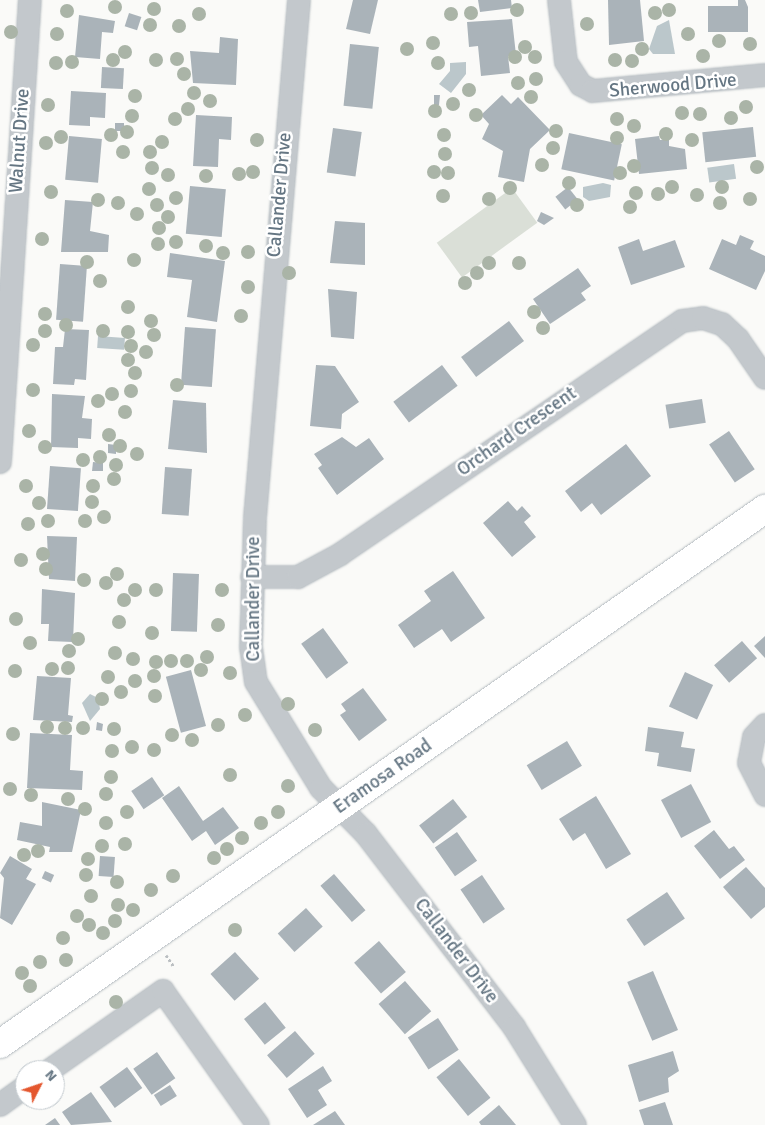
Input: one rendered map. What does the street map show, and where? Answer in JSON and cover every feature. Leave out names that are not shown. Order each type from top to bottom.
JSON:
[{"type":"main road","name":"Eramosa Road","points":[[0,1044],[765,509]]},
{"type":"street","name":"Walnut Drive","points":[[0,462],[8,207],[30,0]]},
{"type":"street","name":"Callander Drive","points":[[299,0],[252,577],[256,682],[313,776],[341,806],[514,1027],[575,1125]]},
{"type":"street","name":"Sherwood Drive","points":[[559,0],[566,62],[581,85],[593,91],[765,75]]},
{"type":"street","name":"Orchard Crescent","points":[[252,577],[298,577],[339,555],[682,322],[703,318],[722,324],[738,339],[765,378]]},
{"type":"street","points":[[765,725],[754,737],[749,763],[765,795]]},
{"type":"street","points":[[64,1060],[163,991],[258,1125]]},
{"type":"street","points":[[0,1105],[15,1094]]},
{"type":"path","points":[[170,952],[166,955],[174,967]]},
{"type":"shaded area","points":[[669,20],[675,54],[653,54],[649,49],[657,26]]},
{"type":"shaded area","points":[[466,62],[466,74],[451,93],[439,84],[450,71],[450,63]]},
{"type":"shaded area","points":[[734,164],[736,179],[709,183],[707,168]]},
{"type":"shaded area","points":[[603,183],[611,185],[610,197],[589,201],[583,197],[583,187]]},
{"type":"shaded area","points":[[512,188],[537,223],[462,277],[437,243]]},
{"type":"shaded area","points":[[98,336],[125,338],[124,350],[97,348]]},
{"type":"shaded area","points":[[90,694],[98,698],[100,709],[90,721],[82,703]]},
{"type":"building","points":[[353,0],[378,0],[370,34],[346,29]]},
{"type":"building","points":[[478,0],[511,0],[512,8],[480,12]]},
{"type":"building","points":[[608,0],[640,0],[644,41],[609,45]]},
{"type":"building","points":[[738,0],[745,0],[748,7],[748,32],[708,32],[708,6],[738,6]]},
{"type":"building","points":[[129,13],[141,17],[137,30],[125,26]]},
{"type":"building","points":[[79,15],[115,21],[113,33],[102,32],[100,59],[75,57]]},
{"type":"building","points":[[512,19],[516,55],[508,56],[510,73],[481,76],[478,46],[469,47],[467,22]]},
{"type":"building","points":[[220,37],[238,39],[236,85],[193,83],[190,51],[219,53]]},
{"type":"building","points":[[350,44],[379,47],[372,109],[344,106]]},
{"type":"building","points":[[102,67],[124,68],[123,89],[101,88]]},
{"type":"building","points":[[71,91],[106,93],[105,118],[90,117],[90,126],[69,125]]},
{"type":"building","points":[[434,95],[440,95],[439,105],[434,105]]},
{"type":"building","points":[[502,95],[511,104],[518,97],[550,130],[530,149],[524,182],[498,177],[503,151],[482,139],[489,124],[481,115]]},
{"type":"building","points":[[196,115],[232,117],[231,140],[219,139],[218,167],[193,166]]},
{"type":"building","points":[[115,123],[124,123],[124,131],[115,131]]},
{"type":"building","points":[[753,127],[756,157],[705,162],[702,132]]},
{"type":"building","points":[[333,128],[362,132],[355,177],[327,173]]},
{"type":"building","points":[[569,133],[622,144],[614,180],[561,169]]},
{"type":"building","points":[[69,136],[102,139],[98,183],[65,180]]},
{"type":"building","points":[[659,136],[660,140],[669,139],[669,146],[685,149],[687,169],[639,174],[635,139]]},
{"type":"building","points":[[190,186],[226,189],[222,237],[186,234]]},
{"type":"building","points":[[568,187],[578,200],[565,209],[555,197]]},
{"type":"building","points":[[65,200],[93,202],[90,231],[109,235],[108,252],[61,252]]},
{"type":"building","points":[[541,212],[554,218],[544,225],[537,221]]},
{"type":"building","points":[[335,221],[365,223],[365,265],[330,263]]},
{"type":"building","points":[[740,235],[754,241],[750,249],[765,256],[765,271],[756,290],[709,269],[722,239],[736,245]]},
{"type":"building","points":[[639,239],[643,251],[675,240],[685,267],[631,285],[618,247]]},
{"type":"building","points":[[170,253],[225,261],[217,322],[187,317],[192,280],[167,277]]},
{"type":"building","points":[[60,264],[87,266],[83,322],[56,320]]},
{"type":"building","points":[[578,268],[591,286],[581,293],[586,300],[550,324],[533,299]]},
{"type":"building","points":[[328,289],[357,292],[354,339],[331,337]]},
{"type":"building","points":[[509,321],[524,341],[476,377],[461,357]]},
{"type":"building","points":[[185,327],[216,329],[212,387],[181,385]]},
{"type":"building","points":[[65,329],[89,330],[86,380],[75,379],[74,385],[53,384],[55,347],[63,347]]},
{"type":"building","points":[[316,365],[335,366],[359,402],[342,414],[341,429],[310,426]]},
{"type":"building","points":[[442,365],[458,386],[409,422],[393,402]]},
{"type":"building","points":[[52,394],[85,396],[82,418],[92,419],[91,439],[78,438],[78,448],[51,447]]},
{"type":"building","points":[[702,399],[706,423],[669,428],[665,405]]},
{"type":"building","points":[[173,400],[206,403],[207,453],[168,449]]},
{"type":"building","points":[[729,431],[755,469],[735,483],[709,444]]},
{"type":"building","points":[[342,437],[356,447],[369,438],[384,459],[337,495],[318,468],[322,465],[314,454]]},
{"type":"building","points":[[108,444],[116,445],[116,454],[108,453]]},
{"type":"building","points":[[626,444],[651,476],[601,515],[592,503],[581,512],[565,491]]},
{"type":"building","points":[[93,462],[103,463],[103,471],[92,471]]},
{"type":"building","points":[[50,466],[81,468],[78,511],[47,509]]},
{"type":"building","points":[[165,467],[192,469],[189,516],[162,514]]},
{"type":"building","points":[[508,501],[517,511],[522,506],[531,516],[524,522],[536,537],[512,557],[483,523]]},
{"type":"building","points":[[47,536],[77,537],[75,581],[49,579]]},
{"type":"building","points":[[453,571],[485,618],[451,642],[442,629],[414,648],[398,625],[431,601],[424,591]]},
{"type":"building","points":[[173,573],[199,574],[197,632],[171,631]]},
{"type":"building","points":[[42,589],[75,593],[73,642],[48,641],[49,624],[41,624]]},
{"type":"building","points":[[323,628],[348,663],[326,679],[301,644]]},
{"type":"building","points":[[765,636],[765,658],[754,646]]},
{"type":"building","points":[[742,641],[757,658],[729,683],[714,665]]},
{"type":"building","points":[[191,670],[206,726],[181,733],[166,677]]},
{"type":"building","points":[[685,672],[713,685],[697,720],[669,706]]},
{"type":"building","points":[[37,676],[71,678],[68,715],[73,716],[72,722],[33,720]]},
{"type":"building","points":[[363,688],[387,720],[359,741],[340,715],[346,711],[341,704]]},
{"type":"building","points":[[97,722],[103,724],[102,731],[96,730]]},
{"type":"building","points":[[648,727],[684,732],[681,747],[695,749],[691,772],[657,766],[659,753],[645,751]]},
{"type":"building","points":[[30,733],[72,735],[70,770],[83,771],[82,790],[27,788]]},
{"type":"building","points":[[567,741],[582,766],[542,790],[527,765]]},
{"type":"building","points":[[152,777],[164,795],[144,809],[131,791]]},
{"type":"building","points":[[691,784],[711,822],[681,838],[661,800]]},
{"type":"building","points":[[179,786],[203,821],[223,807],[239,828],[215,845],[206,831],[192,841],[162,798]]},
{"type":"building","points":[[596,796],[631,854],[606,869],[585,833],[573,841],[559,819]]},
{"type":"building","points":[[453,799],[467,817],[433,844],[419,825]]},
{"type":"building","points":[[42,802],[81,810],[72,852],[49,852],[50,847],[17,840],[20,822],[42,826]]},
{"type":"building","points":[[714,830],[729,849],[734,846],[745,860],[720,879],[694,846]]},
{"type":"building","points":[[457,832],[477,861],[455,876],[435,847]]},
{"type":"building","points":[[10,856],[32,869],[26,879],[36,884],[12,925],[0,918],[4,878],[0,873]]},
{"type":"building","points":[[100,856],[115,857],[114,877],[99,876]]},
{"type":"building","points":[[746,867],[765,888],[765,907],[751,919],[723,887]]},
{"type":"building","points":[[45,871],[54,875],[51,882],[42,878]]},
{"type":"building","points":[[334,874],[365,910],[352,922],[320,886]]},
{"type":"building","points":[[482,875],[505,909],[483,924],[460,890]]},
{"type":"building","points":[[667,892],[685,919],[644,946],[626,919]]},
{"type":"building","points":[[306,908],[323,927],[294,952],[278,933]]},
{"type":"building","points":[[379,941],[406,972],[381,994],[354,963]]},
{"type":"building","points":[[235,952],[259,979],[235,1001],[210,974]]},
{"type":"building","points":[[653,971],[678,1030],[652,1041],[627,982]]},
{"type":"building","points":[[405,981],[431,1011],[405,1034],[379,1004]]},
{"type":"building","points":[[265,1002],[286,1028],[265,1045],[244,1019]]},
{"type":"building","points":[[438,1018],[459,1050],[429,1069],[408,1038]]},
{"type":"building","points":[[295,1031],[315,1054],[287,1078],[267,1055]]},
{"type":"building","points":[[673,1051],[679,1071],[668,1078],[669,1092],[639,1102],[628,1065]]},
{"type":"building","points":[[157,1052],[175,1078],[152,1095],[133,1069]]},
{"type":"building","points":[[459,1059],[490,1098],[468,1116],[436,1077]]},
{"type":"building","points":[[323,1066],[332,1081],[318,1090],[327,1105],[307,1118],[288,1089]]},
{"type":"building","points":[[127,1067],[142,1088],[115,1108],[99,1087]]},
{"type":"building","points":[[170,1085],[177,1096],[161,1106],[154,1095]]},
{"type":"building","points":[[91,1092],[112,1122],[71,1125],[62,1112]]},
{"type":"building","points":[[665,1102],[673,1125],[644,1125],[639,1110]]},
{"type":"building","points":[[499,1105],[516,1125],[481,1125],[479,1122]]},
{"type":"building","points":[[335,1111],[345,1125],[313,1125]]},
{"type":"building","points":[[55,1118],[60,1125],[45,1125]]}]
